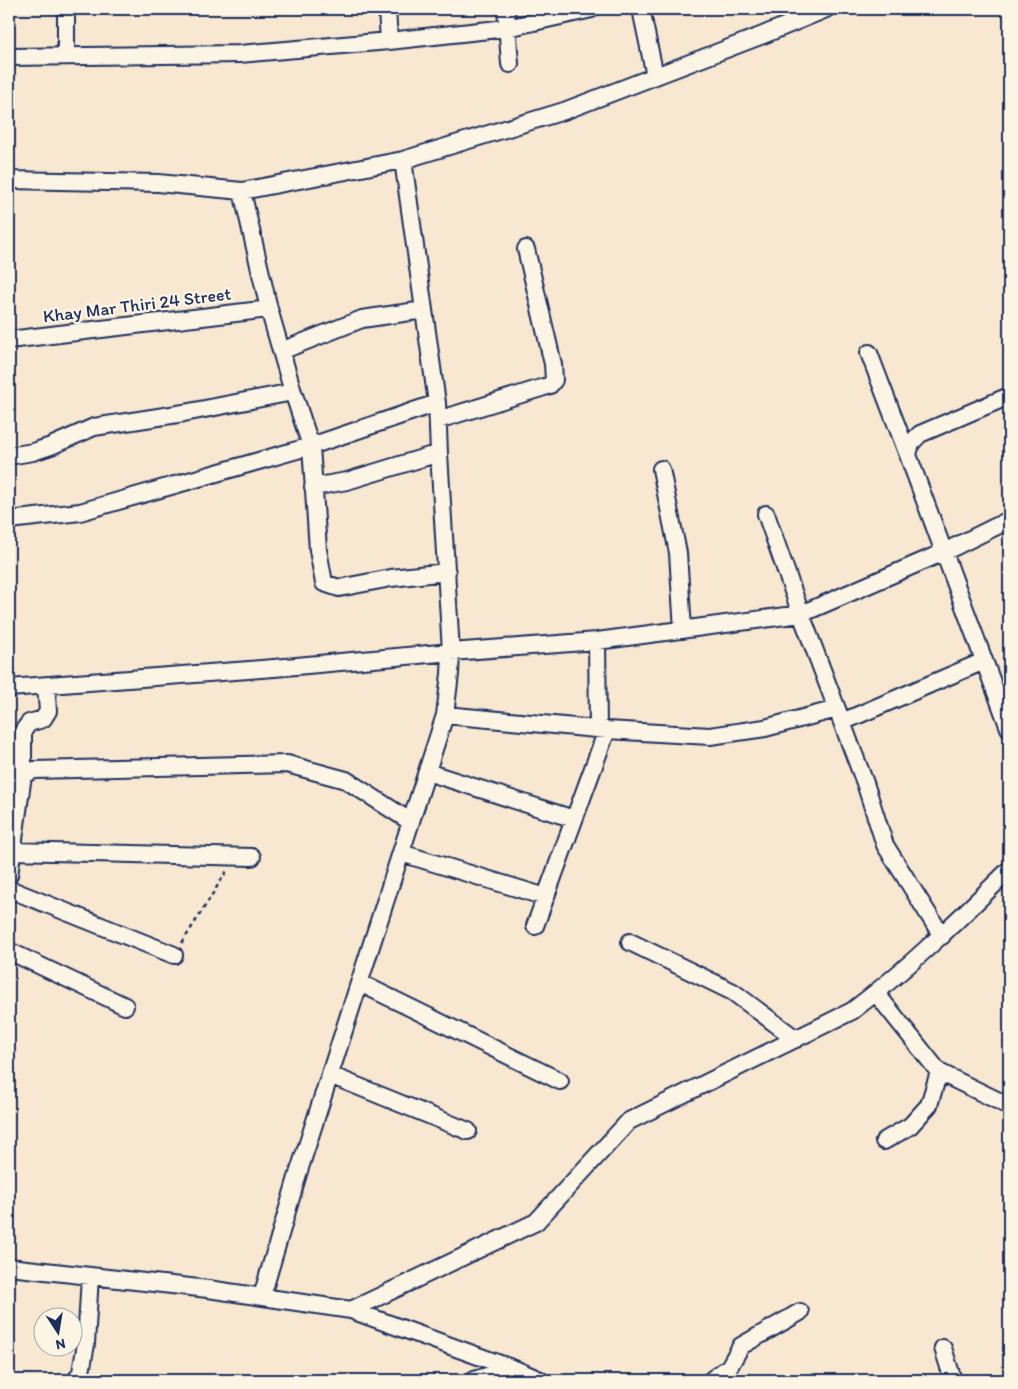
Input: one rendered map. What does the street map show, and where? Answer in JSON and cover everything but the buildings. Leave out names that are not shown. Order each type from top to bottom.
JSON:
[{"type":"street","points":[[66,9],[66,56]]},
{"type":"street","points":[[387,9],[389,41]]},
{"type":"street","points":[[506,9],[510,64]]},
{"type":"street","points":[[9,57],[240,54],[389,41],[507,28],[592,9]]},
{"type":"street","points":[[641,9],[655,76]]},
{"type":"street","points":[[9,180],[158,184],[242,191],[403,160],[564,111],[826,9]]},
{"type":"street","points":[[262,1296],[298,1174],[445,715],[451,652],[437,412],[403,160]]},
{"type":"street","points":[[242,191],[269,309],[311,446],[318,550],[324,582],[338,588],[391,578],[447,572]]},
{"type":"street","points":[[9,520],[80,512],[311,446],[437,412],[550,385],[554,380],[553,364],[526,249]]},
{"type":"street","name":"Khay Mar Thiri 24 Street","points":[[9,340],[269,309]]},
{"type":"street","points":[[281,351],[362,319],[424,310]]},
{"type":"street","points":[[869,354],[1009,728]]},
{"type":"street","points":[[9,456],[33,452],[51,446],[94,427],[184,413],[293,392]]},
{"type":"street","points":[[908,455],[911,443],[920,434],[1009,396]]},
{"type":"street","points":[[313,487],[347,481],[439,453]]},
{"type":"street","points":[[661,469],[678,552],[683,630]]},
{"type":"street","points":[[766,514],[801,614],[865,783],[885,845],[942,936]]},
{"type":"street","points":[[9,688],[597,641],[801,614],[944,552],[1009,520]]},
{"type":"street","points":[[535,926],[574,819],[602,730],[597,641]]},
{"type":"street","points":[[445,715],[602,730],[710,736],[839,716],[984,661]]},
{"type":"street","points":[[9,875],[14,808],[23,775],[16,731],[29,723],[43,719],[48,712],[46,686]]},
{"type":"street","points":[[23,775],[34,770],[287,764],[346,780],[411,822]]},
{"type":"street","points":[[427,772],[574,819]]},
{"type":"street","points":[[12,851],[252,857]]},
{"type":"street","points":[[401,853],[546,898]]},
{"type":"street","points":[[351,1310],[536,1222],[629,1121],[852,1011],[876,993],[942,936],[1009,870]]},
{"type":"street","points":[[9,889],[174,955]]},
{"type":"street","points":[[630,942],[733,992],[796,1039]]},
{"type":"street","points":[[9,951],[124,1006]]},
{"type":"street","points":[[360,983],[560,1081]]},
{"type":"street","points":[[876,993],[939,1072],[1009,1106]]},
{"type":"street","points":[[884,1140],[910,1126],[929,1105],[939,1072]]},
{"type":"street","points":[[330,1075],[468,1131]]},
{"type":"street","points":[[9,1267],[262,1296],[351,1310],[540,1380]]},
{"type":"street","points":[[76,1380],[81,1372],[86,1344],[90,1276]]},
{"type":"street","points":[[711,1380],[728,1367],[741,1346],[800,1312]]},
{"type":"street","points":[[943,1348],[953,1380]]},
{"type":"street","points":[[474,1380],[516,1370]]},
{"type":"path","points":[[174,955],[235,857]]}]
